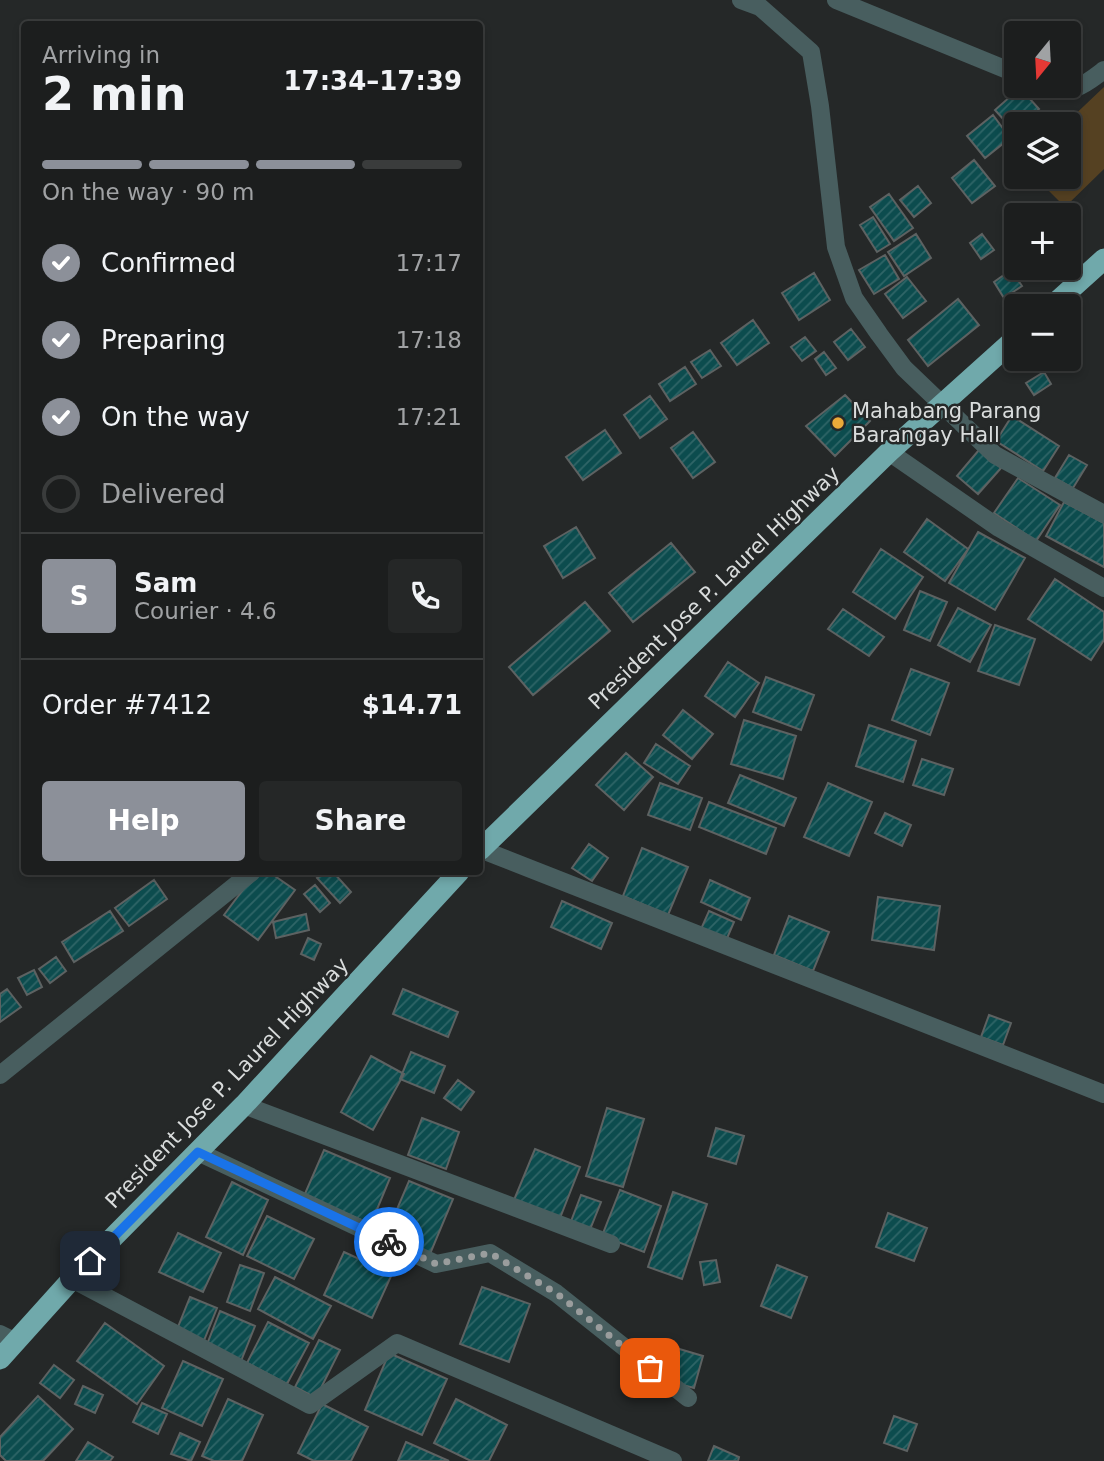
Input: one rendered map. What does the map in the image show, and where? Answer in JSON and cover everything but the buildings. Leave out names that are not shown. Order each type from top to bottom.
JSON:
[{"type":"highway","points":[[1065,294],[1104,259]]},
{"type":"highway","name":"President Jose P. Laurel Highway","points":[[483,846],[888,452],[1004,349]]},
{"type":"highway","name":"President Jose P. Laurel Highway","points":[[0,1359],[8,1338],[72,1279],[244,1105],[457,875]]},
{"type":"street","points":[[741,0],[760,7],[811,52],[836,247],[854,298],[904,368],[995,455],[1104,514]]},
{"type":"street","points":[[836,0],[1004,69]]},
{"type":"street","points":[[1082,86],[1104,70]]},
{"type":"street","points":[[888,452],[999,528],[1104,588]]},
{"type":"street","points":[[483,850],[1104,1094]]},
{"type":"street","points":[[0,1074],[248,875]]},
{"type":"street","points":[[244,1105],[611,1244]]},
{"type":"street","points":[[198,1152],[436,1264],[490,1253],[556,1293],[688,1398]]},
{"type":"street","points":[[72,1279],[310,1405],[397,1343],[673,1461]]},
{"type":"shaded area","points":[[1104,87],[1104,169],[1069,203],[1061,203],[1047,189],[1081,189],[1081,112],[1078,112]]},
{"type":"way so far","points":[[389,1242],[436,1264],[490,1253],[556,1293],[650,1368]]},
{"type":"place","name":"Mahabang Parang Barangay Hall","points":[[838,423]]},
{"type":"route","points":[[90,1261],[198,1152],[389,1242]]}]
